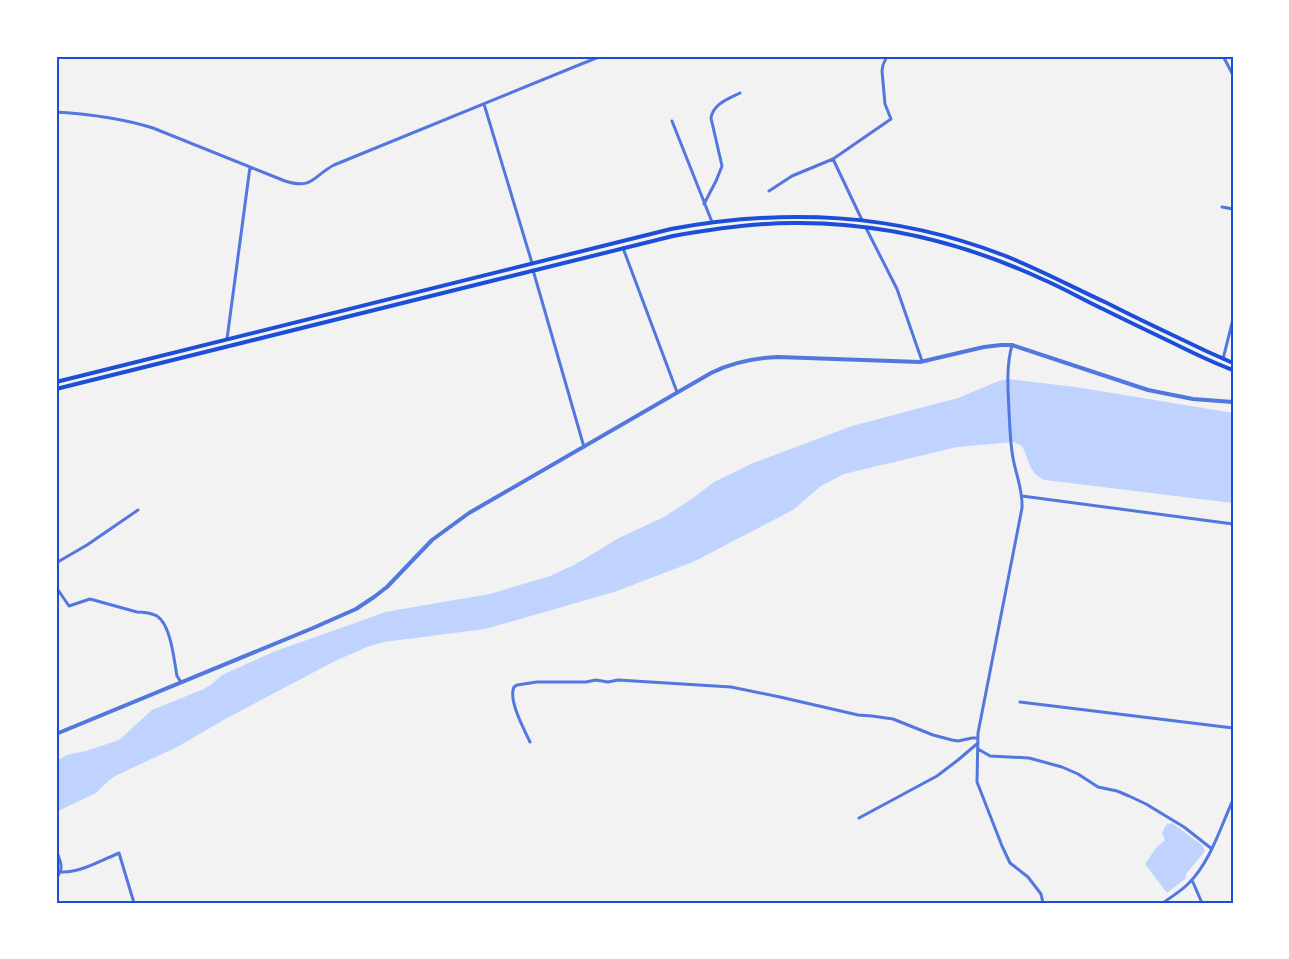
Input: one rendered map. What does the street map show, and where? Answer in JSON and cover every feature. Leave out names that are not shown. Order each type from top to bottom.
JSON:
[{"type":"main road","points":[[56,382],[671,229],[712,222],[793,216],[862,220],[940,235],[968,243],[1065,282],[1121,311],[1233,363]]},
{"type":"main road","points":[[56,388],[688,233],[755,224],[813,223],[908,234],[945,243],[1000,261],[1056,285],[1194,354],[1233,370]]},
{"type":"street","points":[[56,112],[103,116],[141,124],[293,184],[306,184],[334,165],[601,56]]},
{"type":"street","points":[[769,190],[792,176],[833,159],[890,119],[885,104],[882,71],[887,56]]},
{"type":"street","points":[[1223,56],[1233,75]]},
{"type":"street","points":[[704,204],[722,166],[711,118],[712,112],[716,107],[740,93]]},
{"type":"street","points":[[484,104],[532,263]]},
{"type":"street","points":[[672,121],[712,222]]},
{"type":"street","points":[[833,159],[862,220]]},
{"type":"street","points":[[227,339],[250,167]]},
{"type":"street","points":[[1222,207],[1233,209]]},
{"type":"street","points":[[866,228],[897,289],[922,361]]},
{"type":"street","points":[[623,248],[678,393]]},
{"type":"street","points":[[534,270],[584,447]]},
{"type":"street","points":[[1223,359],[1233,319]]},
{"type":"street","points":[[1012,345],[1007,378],[1011,445],[1022,496],[1022,508],[978,738],[976,782],[1010,863],[1028,877],[1041,894],[1043,903]]},
{"type":"street","points":[[56,734],[356,609],[387,587],[424,546],[454,523],[485,503],[720,369],[738,362],[778,357],[908,362],[922,361],[984,347],[1012,345],[1148,390],[1193,399],[1233,402]]},
{"type":"street","points":[[1022,496],[1233,524]]},
{"type":"street","points":[[56,563],[87,545],[138,510]]},
{"type":"street","points":[[56,587],[69,606],[90,599],[137,612],[145,612],[158,617],[168,632],[177,676],[181,682]]},
{"type":"street","points":[[530,742],[514,703],[512,694],[514,687],[537,682],[586,682],[596,680],[604,682],[626,681],[737,687],[858,715],[893,719],[933,736],[952,740],[978,738]]},
{"type":"street","points":[[1020,702],[1233,728]]},
{"type":"street","points":[[859,818],[937,776],[978,743]]},
{"type":"street","points":[[978,748],[993,756],[1029,758],[1062,768],[1078,774],[1098,787],[1129,796],[1184,827],[1212,849]]},
{"type":"street","points":[[1163,903],[1192,880],[1212,849],[1233,800]]},
{"type":"street","points":[[56,850],[61,864],[61,872],[56,878]]},
{"type":"street","points":[[61,872],[77,871],[119,853],[134,903]]},
{"type":"street","points":[[1192,880],[1202,903]]},
{"type":"water","points":[[1008,379],[1076,387],[1233,413],[1233,503],[1045,480],[1036,474],[1030,466],[1022,446],[1014,442],[957,447],[844,474],[821,486],[793,510],[693,562],[614,592],[485,629],[384,642],[367,647],[335,661],[177,747],[115,776],[96,793],[56,812],[56,761],[67,755],[119,740],[152,710],[204,689],[222,675],[273,652],[385,612],[490,594],[550,576],[574,565],[619,538],[664,517],[714,482],[753,463],[852,426],[958,398]]},
{"type":"water","points":[[1167,823],[1172,823],[1202,845],[1205,851],[1186,874],[1186,878],[1167,893],[1145,864],[1156,848],[1165,840],[1162,833]]}]
